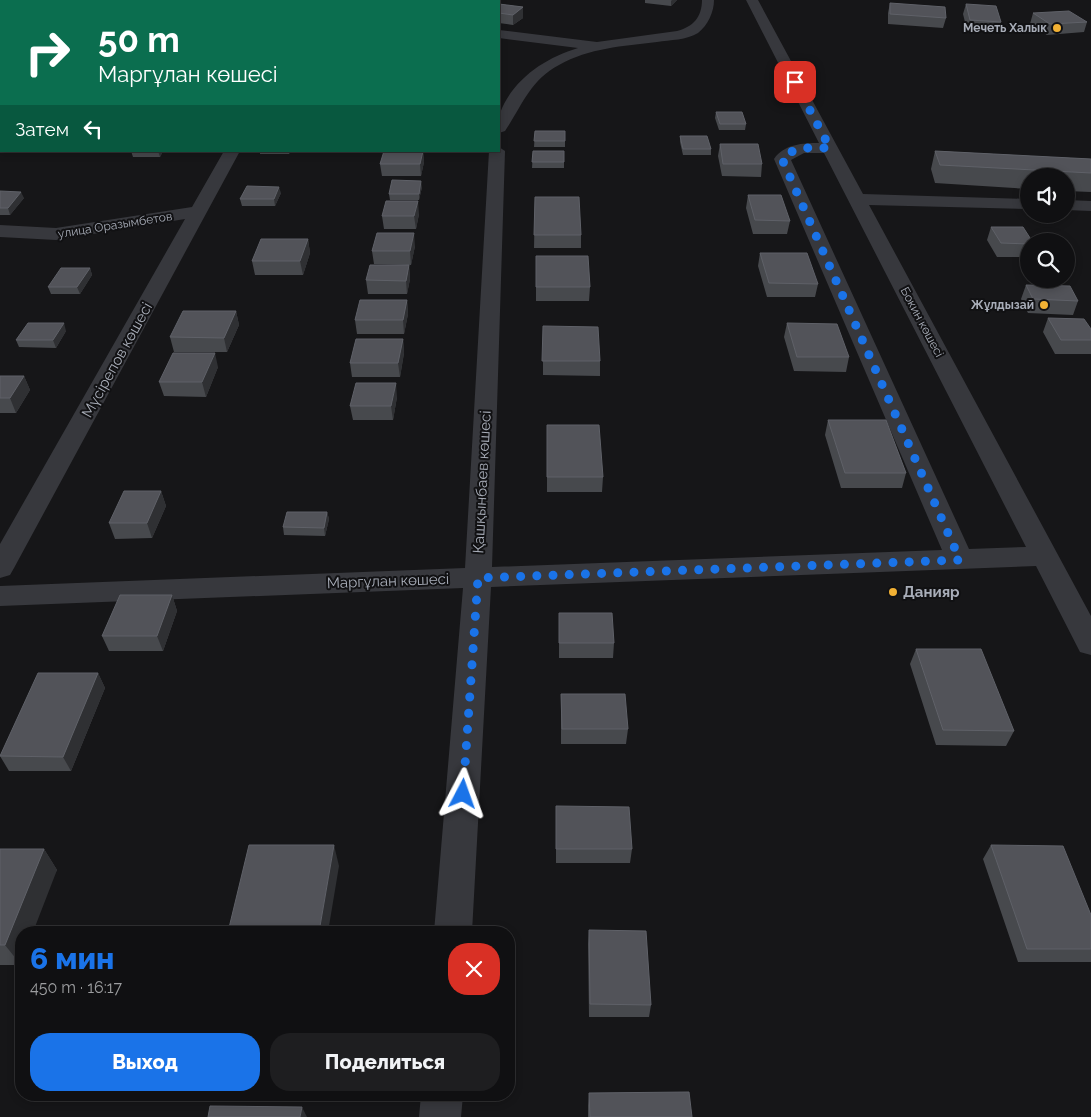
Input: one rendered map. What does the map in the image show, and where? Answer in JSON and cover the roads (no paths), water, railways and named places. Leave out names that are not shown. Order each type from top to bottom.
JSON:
[{"type":"street","points":[[500,126],[520,88],[546,64],[569,54],[597,46],[692,31],[700,24],[708,8],[708,0]]},
{"type":"street","name":"Бокин көшесі","points":[[752,0],[1091,644]]},
{"type":"street","points":[[500,34],[597,46]]},
{"type":"street","points":[[830,148],[802,148],[790,151],[782,159],[960,560]]},
{"type":"street","name":"Мүсірепов көшесі","points":[[0,568],[231,152]]},
{"type":"street","name":"Қашқынбаев көшесі","points":[[453,926],[478,578],[497,152]]},
{"type":"street","points":[[857,198],[1020,204]]},
{"type":"street","points":[[1075,205],[1091,206]]},
{"type":"street","name":"улица Оразымбетов","points":[[0,231],[56,234],[200,211]]},
{"type":"street","name":"Маргұлан көшесі","points":[[0,596],[1046,556]]},
{"type":"street","points":[[440,1117],[441,1101]]},
{"type":"place","name":"Мечеть Халык","points":[[1057,28]]},
{"type":"place","name":"Жұлдызай","points":[[1044,305]]},
{"type":"place","name":"Данияр","points":[[893,592]]}]
